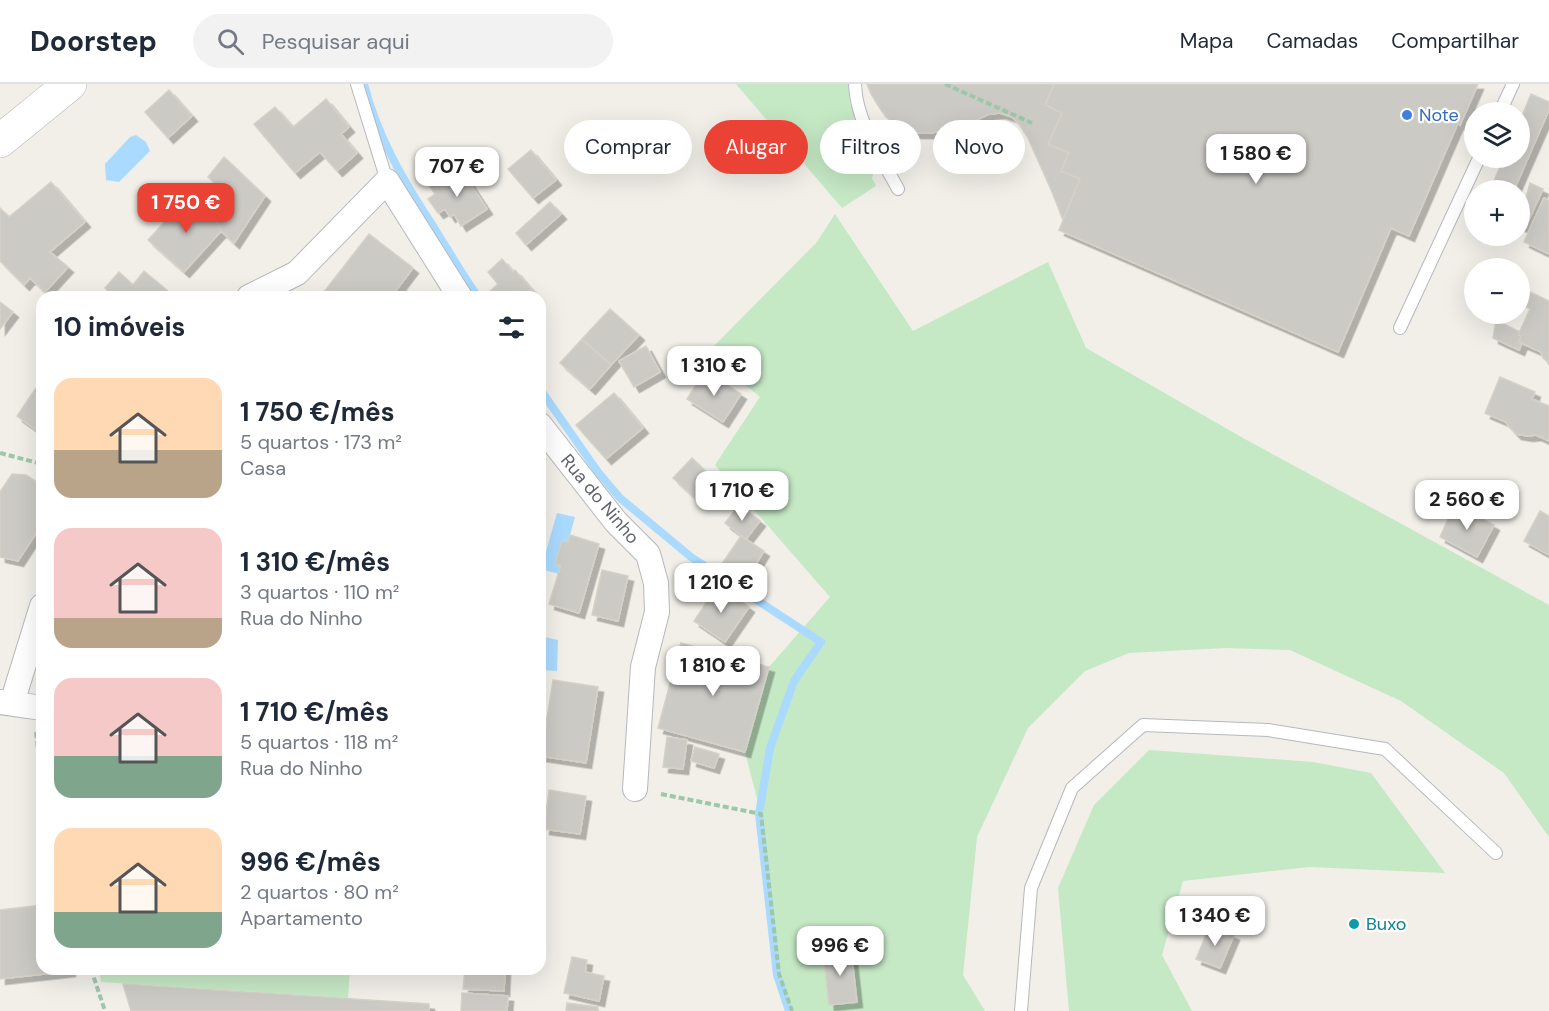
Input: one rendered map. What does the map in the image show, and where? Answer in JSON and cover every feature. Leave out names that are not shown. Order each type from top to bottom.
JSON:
[{"type":"street","points":[[0,141],[70,84]]},
{"type":"street","points":[[261,291],[297,273],[387,181],[456,291]]},
{"type":"street","name":"Rua do Ninho","points":[[546,434],[616,522],[648,555],[656,583],[657,612],[644,667],[635,789]]},
{"type":"street","points":[[36,622],[6,703],[36,714]]},
{"type":"lane","points":[[357,84],[387,181]]},
{"type":"lane","points":[[855,84],[855,99],[862,120],[898,189]]},
{"type":"lane","points":[[1505,102],[1513,84]]},
{"type":"lane","points":[[1400,328],[1474,168]]},
{"type":"lane","points":[[1021,1011],[1031,888],[1072,788],[1143,725],[1269,730],[1385,749],[1496,853]]},
{"type":"path","points":[[945,84],[1032,123]]},
{"type":"path","points":[[0,453],[36,462]]},
{"type":"path","points":[[635,789],[761,814],[779,974],[792,1011]]},
{"type":"path","points":[[93,975],[105,1011]]},
{"type":"green space","points":[[736,84],[848,84],[850,104],[859,120],[820,120],[820,174],[873,174],[872,178],[876,186],[842,208],[808,168],[808,120],[767,120]]},
{"type":"green space","points":[[835,214],[913,331],[1048,262],[1086,348],[1243,438],[1549,605],[1549,837],[1504,773],[1401,701],[1290,650],[1226,648],[1129,653],[1085,671],[1028,728],[977,837],[963,975],[985,1011],[792,1011],[779,974],[761,814],[745,752],[769,667],[830,597],[715,465],[760,397],[707,353],[817,242]]},
{"type":"green space","points":[[1149,750],[1313,762],[1371,773],[1445,873],[1309,867],[1183,881],[1162,955],[1192,1011],[1069,1011],[1058,888],[1094,805]]},
{"type":"green space","points":[[100,975],[350,975],[348,998],[101,982]]},
{"type":"water","points":[[136,135],[146,142],[150,151],[119,182],[106,180],[105,164],[130,137]]},
{"type":"water","points":[[557,513],[575,517],[568,542],[562,541],[555,563],[561,565],[559,574],[546,570],[546,552]]},
{"type":"water","points":[[546,637],[558,640],[557,671],[546,670]]},
{"type":"building","points":[[867,84],[1054,84],[1045,105],[1062,113],[1048,144],[1069,153],[1061,171],[1080,179],[1063,220],[1025,133],[1025,120],[1015,120],[1000,113],[989,114],[976,120],[933,120],[933,133],[921,133],[921,120],[890,120],[871,94]]},
{"type":"building","points":[[1054,84],[1478,84],[1470,102],[1464,102],[1464,116],[1460,125],[1458,123],[1409,236],[1391,228],[1338,352],[1059,230],[1080,179],[1061,171],[1069,153],[1048,144],[1062,113],[1045,105]]},
{"type":"building","points":[[169,90],[192,116],[168,138],[145,112]]},
{"type":"building","points":[[1531,94],[1549,102],[1549,110],[1530,153],[1530,102],[1528,102]]},
{"type":"building","points":[[326,99],[349,127],[341,134],[357,153],[337,171],[320,152],[295,173],[254,124],[275,107],[293,127]]},
{"type":"building","points":[[531,150],[556,180],[533,198],[508,169]]},
{"type":"building","points":[[224,157],[265,196],[234,243],[221,231],[216,219],[233,200],[208,177]]},
{"type":"building","points":[[460,168],[487,209],[461,226],[454,214],[450,217],[445,209],[438,213],[428,199],[435,194],[430,187]]},
{"type":"building","points":[[1500,168],[1524,168],[1518,180],[1494,180]]},
{"type":"building","points":[[51,182],[85,222],[50,252],[68,267],[46,291],[30,278],[24,285],[0,261],[0,208],[9,217]]},
{"type":"building","points":[[1530,183],[1543,189],[1530,217]]},
{"type":"building","points":[[189,196],[216,219],[221,231],[184,272],[148,240]]},
{"type":"building","points":[[1544,198],[1549,200],[1549,254],[1530,245],[1530,229]]},
{"type":"building","points":[[550,202],[561,214],[526,245],[516,233]]},
{"type":"building","points":[[369,234],[413,268],[396,291],[325,291]]},
{"type":"building","points":[[502,259],[533,291],[490,291],[498,284],[488,272]]},
{"type":"building","points":[[144,271],[168,291],[108,291],[105,288],[119,272],[133,285]]},
{"type":"building","points":[[1530,292],[1549,301],[1549,363],[1543,358],[1541,352],[1519,342],[1521,336],[1518,335],[1523,324],[1530,324]]},
{"type":"building","points":[[0,302],[13,312],[0,329]]},
{"type":"building","points":[[610,309],[639,335],[611,365],[582,339]]},
{"type":"building","points":[[1495,324],[1504,324],[1520,332],[1519,342],[1522,343],[1519,350],[1493,338]]},
{"type":"building","points":[[582,339],[611,365],[590,389],[560,363]]},
{"type":"building","points":[[646,346],[660,372],[634,387],[619,361]]},
{"type":"building","points":[[705,371],[741,394],[723,422],[687,399]]},
{"type":"building","points":[[1500,377],[1535,392],[1532,399],[1549,406],[1549,441],[1536,435],[1516,434],[1506,422],[1485,413]]},
{"type":"building","points":[[36,388],[36,430],[17,416]]},
{"type":"building","points":[[614,393],[643,428],[606,459],[576,425]]},
{"type":"building","points":[[692,458],[716,482],[698,501],[673,478]]},
{"type":"building","points":[[12,474],[26,475],[36,481],[36,533],[18,561],[0,557],[0,492]]},
{"type":"building","points":[[1455,504],[1494,525],[1477,557],[1440,537]]},
{"type":"building","points":[[739,505],[760,521],[746,539],[725,523]]},
{"type":"building","points":[[1540,511],[1549,516],[1549,555],[1524,541]]},
{"type":"building","points":[[570,535],[599,544],[579,613],[549,604],[561,565],[555,564],[562,541],[568,542]]},
{"type":"building","points":[[741,536],[764,551],[745,581],[721,565]]},
{"type":"building","points":[[602,570],[628,576],[618,621],[592,615]]},
{"type":"building","points":[[718,585],[749,607],[725,642],[694,621]]},
{"type":"building","points":[[681,643],[769,667],[745,752],[658,728]]},
{"type":"building","points":[[553,680],[598,687],[586,763],[546,757],[546,724]]},
{"type":"building","points":[[667,737],[687,740],[683,769],[663,767]]},
{"type":"building","points":[[695,747],[719,754],[714,768],[691,761]]},
{"type":"building","points":[[549,790],[586,796],[580,834],[546,829]]},
{"type":"building","points":[[36,906],[36,975],[0,979],[0,910]]},
{"type":"building","points":[[1210,925],[1234,935],[1220,968],[1196,959]]},
{"type":"building","points":[[851,949],[857,1002],[829,1005],[823,952]]},
{"type":"building","points":[[572,957],[587,960],[585,972],[604,976],[599,1001],[564,993]]},
{"type":"building","points":[[464,975],[505,975],[504,991],[463,989]]},
{"type":"building","points":[[123,984],[429,1004],[429,1011],[131,1011]]},
{"type":"building","points":[[462,993],[508,996],[507,1011],[461,1011]]},
{"type":"building","points":[[567,1003],[598,1007],[598,1011],[566,1011]]},
{"type":"waterway","points":[[364,84],[376,122],[392,158],[474,291]]},
{"type":"waterway","points":[[546,398],[598,472],[620,498],[691,557],[821,642],[794,681],[770,748],[759,814],[777,975],[789,1011]]},
{"type":"place","name":"Note","points":[[1407,115]]},
{"type":"place","name":"Buxo","points":[[1354,924]]}]
